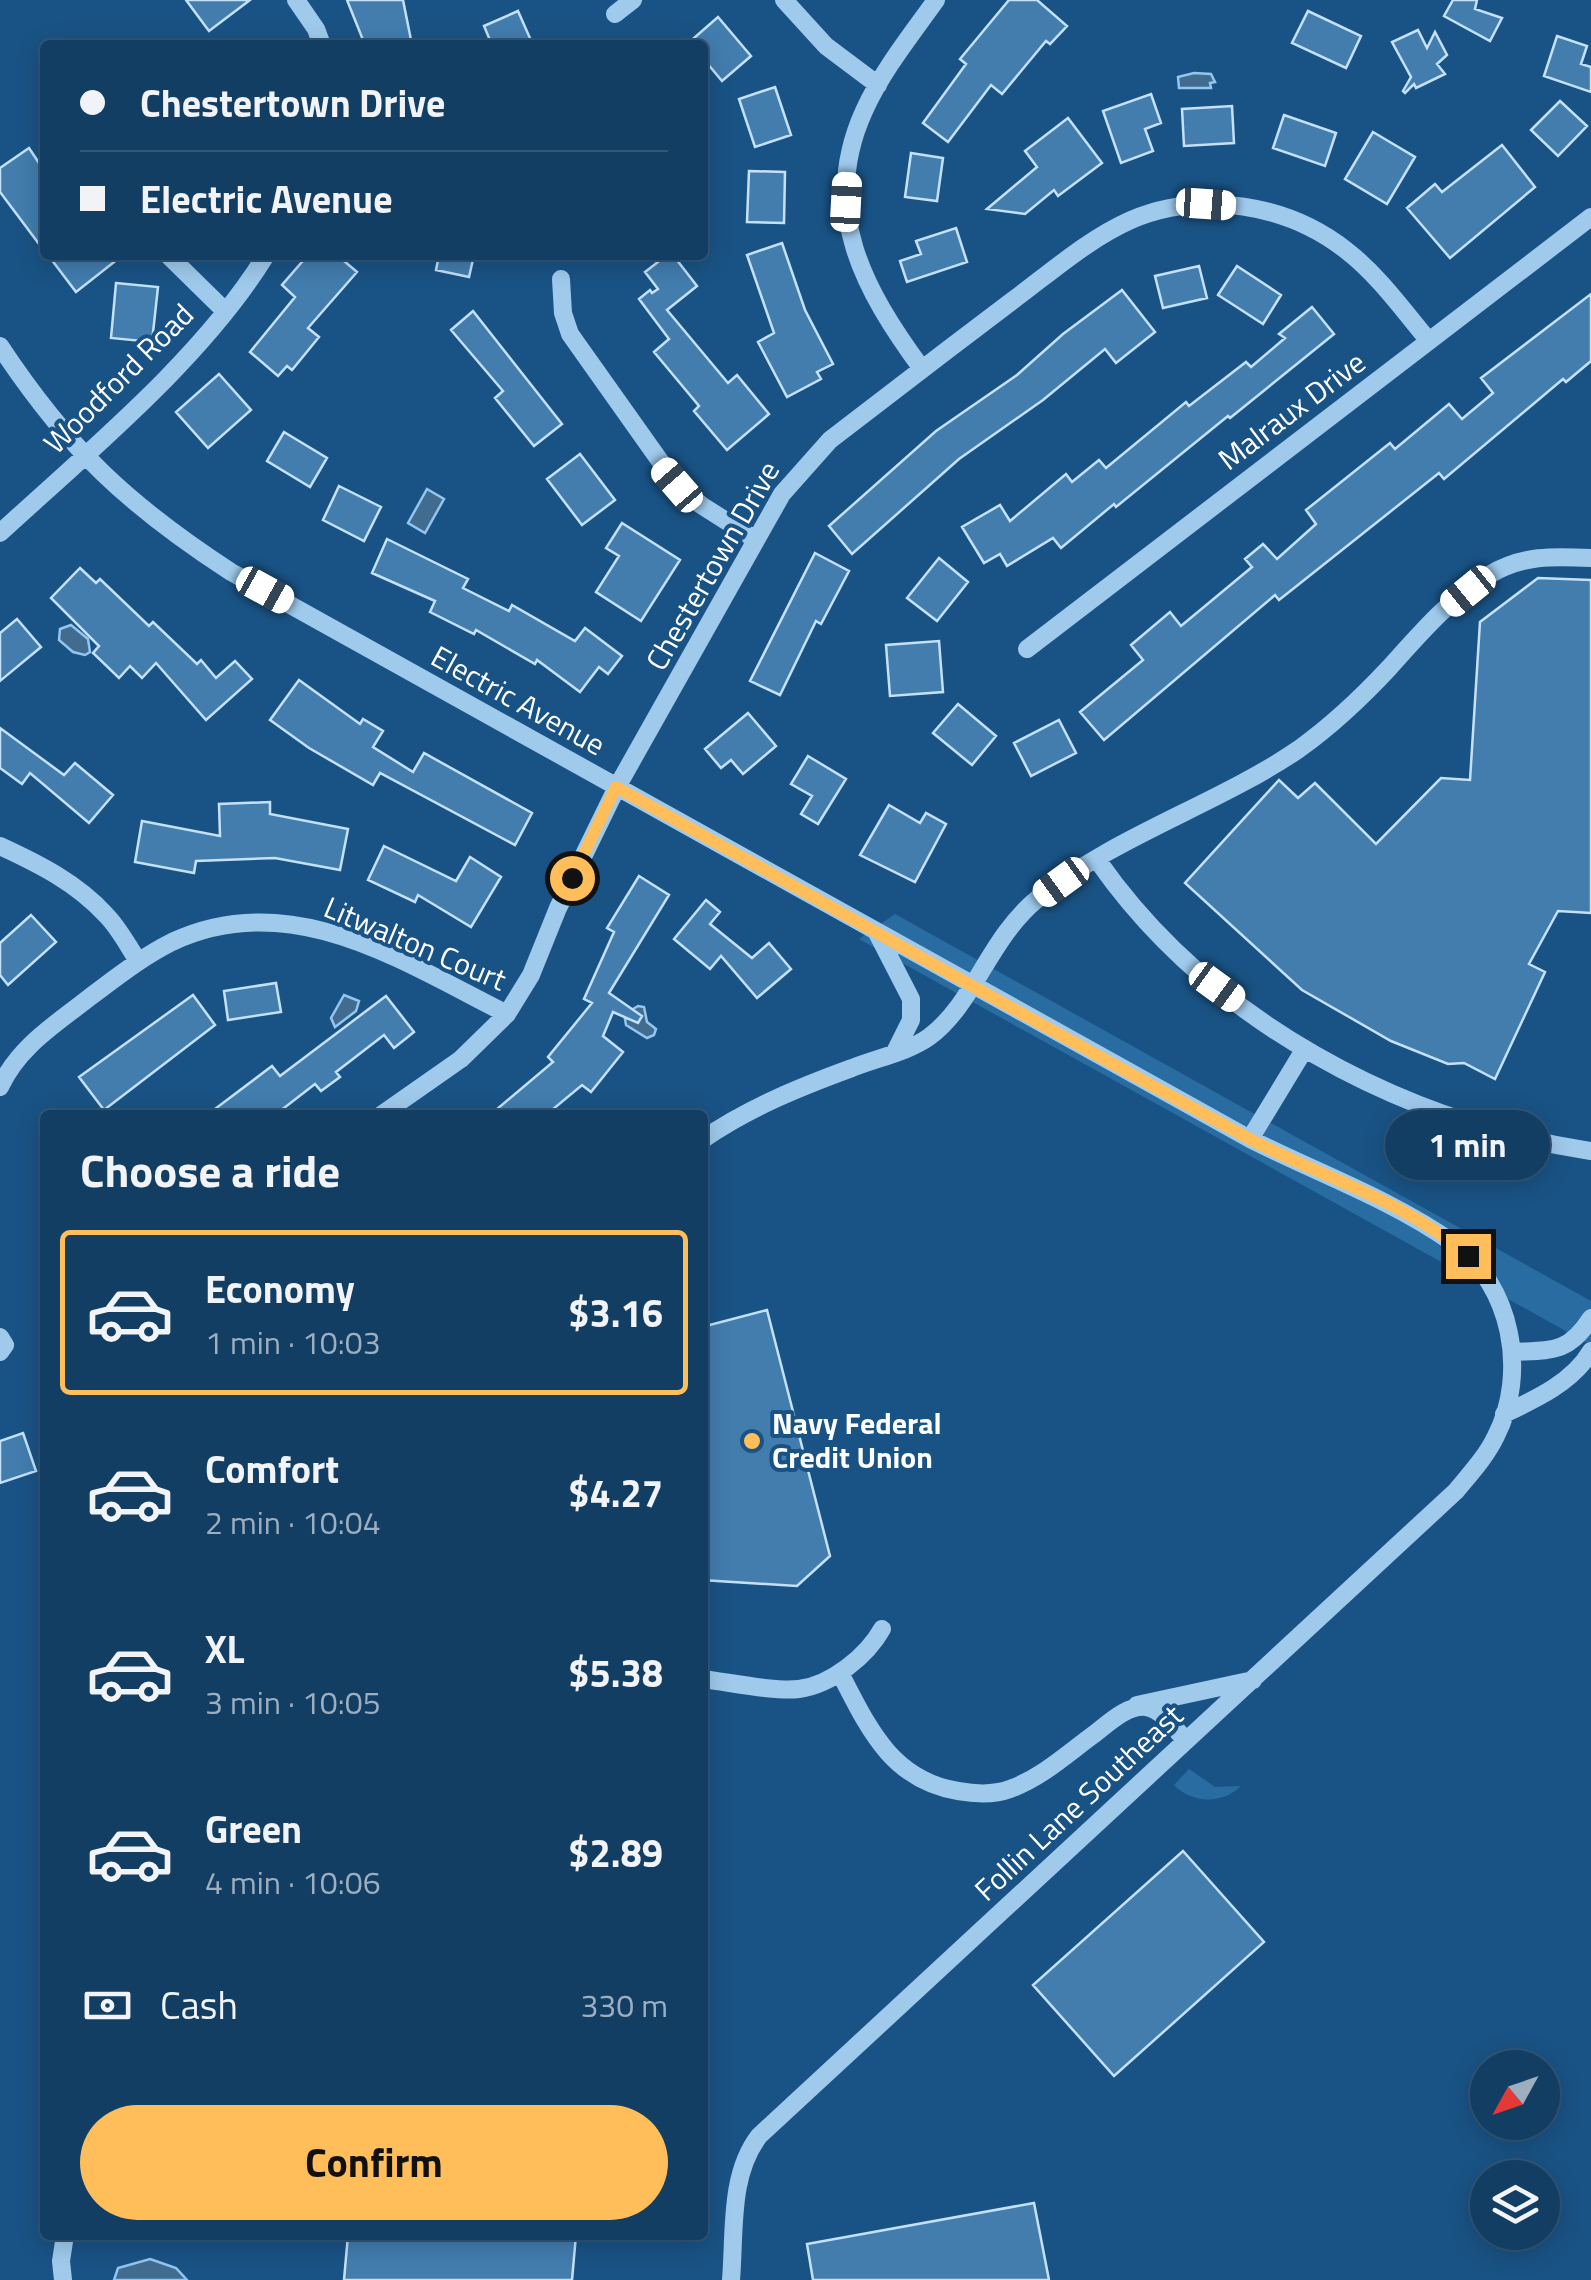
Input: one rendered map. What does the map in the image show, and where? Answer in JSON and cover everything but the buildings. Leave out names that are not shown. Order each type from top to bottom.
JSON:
[{"type":"street","points":[[296,0],[320,40]]},
{"type":"street","points":[[615,14],[632,0]]},
{"type":"street","points":[[784,0],[826,46],[878,85]]},
{"type":"street","points":[[922,369],[878,306],[861,273],[846,202],[856,131],[878,85],[936,0]]},
{"type":"street","name":"Chestertown Drive","points":[[388,1110],[461,1059],[507,1014],[531,975],[558,908],[616,787],[782,494],[802,467],[830,440],[1079,250],[1128,221],[1182,206],[1246,207],[1280,214],[1313,228],[1348,251],[1380,281],[1429,341]]},
{"type":"street","name":"Malraux Drive","points":[[1027,649],[1591,217]]},
{"type":"street","points":[[173,260],[225,311]]},
{"type":"street","name":"Woodford Road","points":[[0,532],[171,370],[225,311],[262,260]]},
{"type":"street","points":[[561,279],[563,314],[570,334],[660,465],[700,505],[756,540]]},
{"type":"street","name":"Electric Avenue","points":[[0,346],[30,392],[83,456],[143,510],[231,572],[1250,1139],[1383,1202],[1454,1244],[1488,1280],[1502,1307],[1512,1352],[1511,1384]]},
{"type":"street","points":[[708,1137],[764,1104],[927,1038],[955,1012],[1017,918],[1061,882],[1297,750],[1352,704],[1418,634],[1487,576],[1520,560],[1543,556],[1591,558]]},
{"type":"street","points":[[0,846],[48,868],[78,889],[108,916],[138,961]]},
{"type":"street","points":[[1098,861],[1125,900],[1194,966],[1304,1050],[1397,1094],[1487,1128],[1591,1151]]},
{"type":"street","name":"Litwalton Court","points":[[0,1087],[8,1058],[138,961],[174,941],[212,928],[251,922],[290,922],[331,932],[507,1014]]},
{"type":"street","points":[[877,932],[911,999],[911,1020],[895,1052]]},
{"type":"street","points":[[1250,1139],[1304,1050]]},
{"type":"street","points":[[1512,1352],[1563,1348],[1575,1340],[1591,1318]]},
{"type":"street","points":[[1504,1414],[1531,1402],[1569,1376],[1582,1366],[1591,1351]]},
{"type":"street","name":"Follin Lane Southeast","points":[[731,2280],[739,2170],[759,2136],[1456,1491],[1497,1434],[1511,1384]]},
{"type":"street","points":[[708,1681],[800,1689],[840,1673],[882,1630]]},
{"type":"street","points":[[840,1673],[871,1732],[904,1769],[936,1787],[976,1794],[1008,1790],[1034,1778],[1141,1702],[1254,1680]]},
{"type":"street","points":[[1125,1712],[1145,1707],[1157,1711],[1186,1741]]},
{"type":"street","points":[[63,2280],[64,2240]]},
{"type":"shaded area","points":[[1211,74],[1215,82],[1210,83],[1211,88],[1179,88],[1178,77]]},
{"type":"shaded area","points":[[427,489],[444,499],[425,533],[408,523]]},
{"type":"shaded area","points":[[71,625],[88,639],[90,652],[85,655],[73,652],[59,640],[60,629]]},
{"type":"shaded area","points":[[895,914],[1591,1301],[1591,1345],[859,939]]},
{"type":"shaded area","points":[[344,995],[359,1001],[356,1011],[335,1027],[331,1018]]},
{"type":"shaded area","points":[[638,1006],[644,1007],[647,1022],[656,1029],[647,1038],[626,1025],[625,1019],[631,1018]]},
{"type":"shaded area","points":[[1189,1769],[1215,1787],[1241,1786],[1217,1799],[1190,1796],[1174,1785]]},
{"type":"shaded area","points":[[150,2259],[176,2268],[187,2280],[114,2280],[118,2268]]},
{"type":"place","name":"Navy Federal Credit Union","points":[[752,1441]]},
{"type":"route","points":[[572,878],[616,787],[1250,1139],[1383,1202],[1468,1256]]}]
